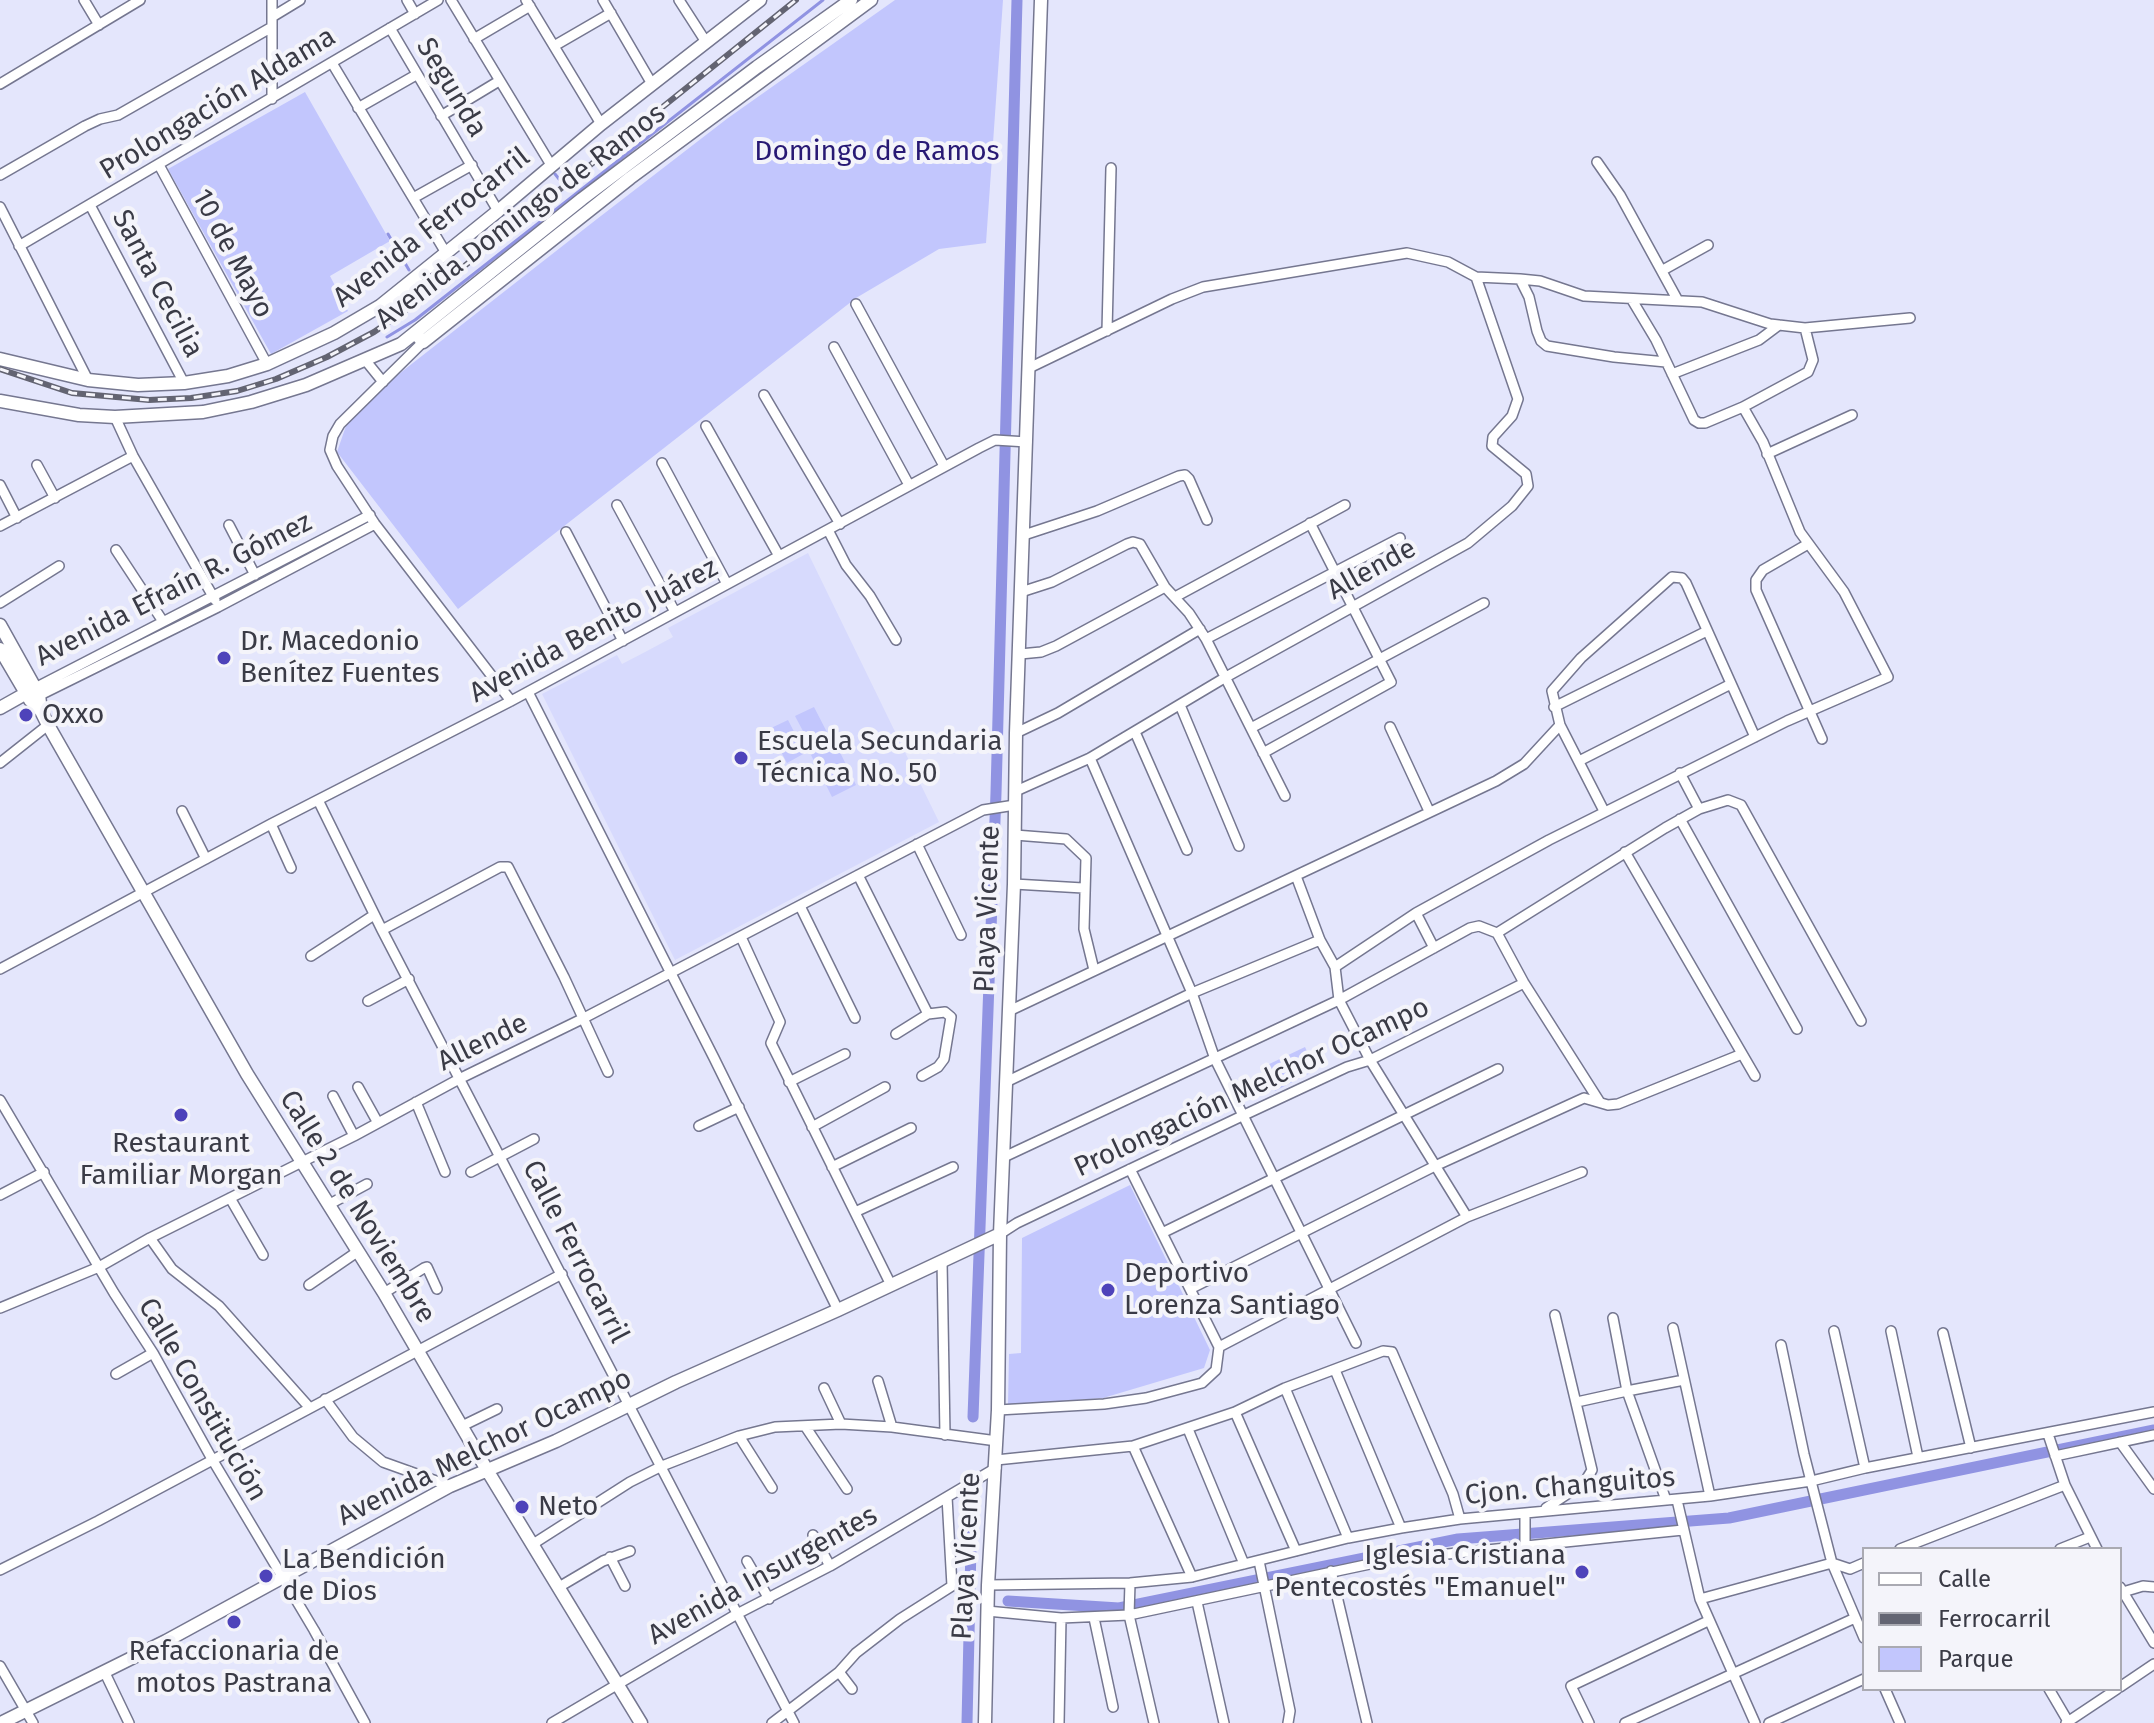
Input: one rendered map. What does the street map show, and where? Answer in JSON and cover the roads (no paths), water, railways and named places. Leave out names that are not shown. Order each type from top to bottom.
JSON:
[{"type":"street","points":[[84,0],[99,25]]},
{"type":"street","points":[[0,84],[140,0]]},
{"type":"street","points":[[272,0],[272,99]]},
{"type":"street","points":[[0,175],[85,126],[118,115],[272,22],[300,0]]},
{"type":"street","points":[[407,0],[415,14]]},
{"type":"street","name":"Prolongación Aldama","points":[[19,246],[438,0]]},
{"type":"street","points":[[451,0],[551,165]]},
{"type":"street","points":[[603,0],[652,84]]},
{"type":"street","points":[[679,0],[706,42]]},
{"type":"street","name":"Avenida Ferrocarril","points":[[0,359],[88,380],[138,385],[184,383],[228,376],[267,364],[334,333],[380,306],[601,124],[760,0]]},
{"type":"street","name":"Avenida Domingo de Ramos","points":[[0,401],[79,415],[115,417],[203,412],[251,402],[306,385],[419,337],[586,204],[809,37],[851,0]]},
{"type":"street","name":"Avenida Domingo de Ramos","points":[[809,37],[871,0]]},
{"type":"street","name":"Playa Vicente","points":[[985,1723],[1014,884],[1015,835],[1009,806],[1016,791],[1041,0]]},
{"type":"street","points":[[474,39],[528,3],[601,124]]},
{"type":"street","points":[[554,46],[611,13]]},
{"type":"street","name":"Segunda","points":[[390,28],[498,211]]},
{"type":"street","points":[[332,63],[446,253]]},
{"type":"street","points":[[358,108],[416,75]]},
{"type":"street","points":[[441,116],[499,81]]},
{"type":"street","points":[[1597,162],[1620,195],[1677,299]]},
{"type":"street","name":"10 de Mayo","points":[[159,165],[267,364]]},
{"type":"street","points":[[415,197],[472,165]]},
{"type":"street","points":[[1107,331],[1111,168]]},
{"type":"street","name":"Santa Cecilia","points":[[90,205],[184,383]]},
{"type":"street","points":[[0,208],[88,380]]},
{"type":"street","points":[[1663,270],[1708,245]]},
{"type":"street","points":[[1029,368],[1203,287],[1407,253],[1448,262],[1476,277],[1540,281],[1584,296],[1702,302],[1779,325],[1805,328],[1910,318]]},
{"type":"street","name":"Allende","points":[[1016,791],[1090,758],[1226,677],[1468,543],[1512,506],[1528,486],[1526,474],[1492,446],[1493,437],[1512,416],[1518,399],[1476,277]]},
{"type":"street","points":[[1520,279],[1529,297],[1541,341],[1547,346],[1666,362]]},
{"type":"street","points":[[1632,300],[1694,420],[1699,423],[1743,407],[1808,372],[1813,360],[1805,328]]},
{"type":"street","points":[[856,304],[944,466]]},
{"type":"street","points":[[1672,374],[1759,340],[1779,325]]},
{"type":"street","points":[[419,337],[383,382],[340,424],[330,450],[372,519],[511,701]]},
{"type":"street","points":[[834,347],[909,485]]},
{"type":"street","points":[[366,361],[383,382]]},
{"type":"street","points":[[764,395],[840,524]]},
{"type":"street","points":[[1335,967],[1416,913],[1604,811],[1811,710],[1888,677],[1844,592],[1808,544],[1794,519],[1743,407]]},
{"type":"street","points":[[1767,454],[1852,415]]},
{"type":"street","points":[[115,417],[133,456],[218,607]]},
{"type":"street","points":[[706,426],[779,556]]},
{"type":"street","name":"Avenida Benito Juárez","points":[[0,969],[142,891],[528,692],[944,466],[995,440],[1027,442]]},
{"type":"street","points":[[0,526],[133,456]]},
{"type":"street","points":[[662,463],[727,584]]},
{"type":"street","points":[[37,465],[55,498]]},
{"type":"street","points":[[1024,535],[1097,511],[1185,475],[1207,520]]},
{"type":"street","points":[[0,485],[17,518]]},
{"type":"street","points":[[617,505],[675,612]]},
{"type":"street","points":[[1175,597],[1345,505]]},
{"type":"street","name":"Avenida Efraín R. Gómez","points":[[32,694],[162,620],[372,519]]},
{"type":"street","name":"Avenida Efraín R. Gómez","points":[[0,708],[218,607],[372,519]]},
{"type":"street","points":[[1263,753],[1390,684],[1310,523]]},
{"type":"street","points":[[229,525],[255,575]]},
{"type":"street","points":[[828,530],[846,565],[870,596],[896,640]]},
{"type":"street","points":[[566,532],[623,641]]},
{"type":"street","points":[[1206,639],[1400,538]]},
{"type":"street","points":[[1021,592],[1052,582],[1133,542],[1140,544],[1165,587],[1206,639],[1285,796]]},
{"type":"street","points":[[1808,544],[1763,570],[1756,580],[1756,590],[1822,739]]},
{"type":"street","points":[[116,550],[162,620]]},
{"type":"street","points":[[0,603],[59,566]]},
{"type":"street","points":[[1604,811],[1560,725],[1552,691],[1672,577],[1676,576],[1686,583],[1755,737]]},
{"type":"street","points":[[1020,654],[1041,652],[1056,646],[1165,587]]},
{"type":"street","points":[[1251,728],[1484,603]]},
{"type":"street","name":"Calle 2 de Noviembre","points":[[0,625],[48,725],[142,891],[301,1163],[384,1293],[641,1723]]},
{"type":"street","points":[[1016,733],[1058,713],[1200,629]]},
{"type":"street","points":[[1554,707],[1707,631]]},
{"type":"street","name":"Calle 2 de Noviembre","points":[[0,649],[32,694]]},
{"type":"street","points":[[1579,761],[1731,684]]},
{"type":"street","points":[[528,692],[739,1107],[838,1310]]},
{"type":"street","points":[[1180,705],[1239,846]]},
{"type":"street","points":[[0,763],[48,725]]},
{"type":"street","points":[[1009,1011],[1496,781],[1524,764],[1560,725]]},
{"type":"street","points":[[1390,727],[1429,811]]},
{"type":"street","points":[[1135,732],[1187,850]]},
{"type":"street","points":[[1090,758],[1192,993],[1215,1059],[1356,1343]]},
{"type":"street","points":[[1680,773],[1699,809]]},
{"type":"street","name":"Calle Ferrocarril","points":[[318,800],[374,915],[794,1723]]},
{"type":"street","points":[[1497,933],[1680,819],[1728,800],[1741,805],[1861,1021]]},
{"type":"street","name":"Allende","points":[[0,1308],[99,1267],[983,810],[1009,806]]},
{"type":"street","points":[[182,811],[206,859]]},
{"type":"street","points":[[1680,819],[1797,1029]]},
{"type":"street","points":[[271,824],[291,868]]},
{"type":"street","points":[[1015,835],[1066,839],[1086,858],[1084,929],[1094,970]]},
{"type":"street","points":[[917,844],[961,935]]},
{"type":"street","points":[[1625,852],[1755,1076]]},
{"type":"street","points":[[382,930],[500,867],[508,867],[608,1072]]},
{"type":"street","points":[[858,875],[928,1014]]},
{"type":"street","points":[[1296,876],[1320,940],[1335,967],[1339,1000],[1370,1060],[1467,1217]]},
{"type":"street","points":[[1014,884],[1083,888]]},
{"type":"street","points":[[800,906],[855,1018]]},
{"type":"street","points":[[1416,913],[1434,948]]},
{"type":"street","points":[[311,956],[374,915]]},
{"type":"street","points":[[1004,1157],[1339,1000],[1479,926],[1497,933],[1524,983],[1600,1101]]},
{"type":"street","points":[[741,937],[780,1022],[771,1043],[891,1285]]},
{"type":"street","points":[[1006,1082],[1192,993],[1320,940]]},
{"type":"street","points":[[368,1001],[409,979]]},
{"type":"street","name":"Prolongación Melchor Ocampo","points":[[1000,1234],[1017,1223],[1347,1067],[1370,1060],[1524,983]]},
{"type":"street","points":[[896,1034],[928,1014],[945,1012],[951,1017],[944,1059],[938,1067],[922,1076]]},
{"type":"street","points":[[789,1082],[845,1054]]},
{"type":"street","points":[[1190,1289],[1435,1166],[1584,1098],[1608,1105],[1618,1104],[1742,1054]]},
{"type":"street","points":[[1162,1233],[1498,1069]]},
{"type":"street","points":[[358,1087],[378,1123]]},
{"type":"street","points":[[812,1127],[885,1087]]},
{"type":"street","points":[[333,1096],[354,1136]]},
{"type":"street","name":"Calle Constitución","points":[[0,1100],[153,1353],[365,1723]]},
{"type":"street","points":[[416,1102],[445,1172]]},
{"type":"street","points":[[699,1126],[739,1107]]},
{"type":"street","points":[[832,1167],[911,1128]]},
{"type":"street","points":[[471,1172],[534,1139]]},
{"type":"street","points":[[855,1212],[953,1167]]},
{"type":"street","points":[[998,1410],[1104,1404],[1185,1390],[1210,1377],[1216,1370],[1219,1347],[1132,1171]]},
{"type":"street","points":[[0,1195],[44,1172]]},
{"type":"street","points":[[1219,1347],[1467,1217],[1582,1172]]},
{"type":"street","points":[[328,1205],[367,1184]]},
{"type":"street","points":[[230,1198],[263,1255]]},
{"type":"street","name":"Avenida Melchor Ocampo","points":[[1,1723],[105,1673],[450,1486],[556,1441],[1000,1234]]},
{"type":"street","points":[[150,1238],[172,1269],[219,1306],[309,1407]]},
{"type":"street","points":[[309,1285],[357,1252]]},
{"type":"street","points":[[942,1261],[945,1435]]},
{"type":"street","points":[[384,1293],[427,1267],[437,1289]]},
{"type":"street","points":[[0,1570],[562,1274]]},
{"type":"street","points":[[1543,1511],[1584,1483],[1592,1470],[1555,1315]]},
{"type":"street","points":[[1613,1318],[1627,1391],[1683,1528],[1708,1621],[1755,1723]]},
{"type":"street","points":[[1673,1328],[1710,1496]]},
{"type":"street","points":[[1834,1331],[1865,1468]]},
{"type":"street","points":[[1891,1331],[1918,1457]]},
{"type":"street","points":[[1943,1333],[1971,1448]]},
{"type":"street","points":[[1781,1345],[1832,1563],[1862,1629]]},
{"type":"street","points":[[996,1464],[1133,1446],[1235,1412],[1285,1388],[1383,1351],[1392,1352],[1453,1494],[1460,1519]]},
{"type":"street","points":[[116,1374],[153,1353]]},
{"type":"street","points":[[1335,1370],[1401,1528]]},
{"type":"street","points":[[1577,1402],[1684,1380]]},
{"type":"street","points":[[878,1381],[892,1427]]},
{"type":"street","points":[[824,1388],[841,1424]]},
{"type":"street","points":[[1285,1388],[1348,1538]]},
{"type":"street","points":[[325,1399],[353,1437],[383,1462],[450,1486]]},
{"type":"street","points":[[462,1426],[497,1409]]},
{"type":"street","points":[[1235,1412],[1296,1551]]},
{"type":"street","name":"Cjon. Changuitos","points":[[988,1585],[1130,1586],[1192,1577],[1244,1564],[1259,1565],[1296,1551],[1348,1538],[1460,1519],[1674,1503],[1710,1496],[1812,1486],[1865,1468],[2049,1437],[2154,1412]]},
{"type":"street","points":[[533,1544],[630,1482],[662,1466],[739,1436],[775,1427],[841,1424],[892,1427],[997,1441]]},
{"type":"street","points":[[805,1426],[847,1489]]},
{"type":"street","points":[[1188,1429],[1244,1564]]},
{"type":"street","points":[[2054,1454],[2154,1435]]},
{"type":"street","points":[[739,1436],[772,1488]]},
{"type":"street","points":[[2049,1437],[2065,1485],[2096,1547]]},
{"type":"street","points":[[2120,1442],[2154,1489]]},
{"type":"street","points":[[1133,1446],[1192,1577]]},
{"type":"street","name":"Avenida Insurgentes","points":[[552,1723],[737,1614],[830,1566],[947,1497],[996,1464]]},
{"type":"street","points":[[1905,1547],[2065,1485]]},
{"type":"street","points":[[772,1723],[839,1672],[856,1653],[900,1619],[952,1586],[947,1497]]},
{"type":"street","points":[[1525,1513],[1525,1546]]},
{"type":"street","name":"Cjon. Changuitos","points":[[987,1611],[1094,1618],[1197,1602],[1262,1584],[1428,1556],[1683,1528]]},
{"type":"street","points":[[813,1535],[830,1566]]},
{"type":"street","points":[[2065,1547],[2090,1537]]},
{"type":"street","points":[[559,1587],[610,1557],[630,1551]]},
{"type":"street","points":[[610,1557],[625,1586]]},
{"type":"street","points":[[747,1561],[769,1599]]},
{"type":"street","points":[[1700,1599],[1832,1563],[1850,1569],[1862,1564]]},
{"type":"street","points":[[1259,1565],[1290,1711],[1288,1723]]},
{"type":"street","points":[[1331,1571],[1367,1723]]},
{"type":"street","points":[[1130,1586],[1128,1612],[1154,1723]]},
{"type":"street","points":[[2122,1590],[2154,1587]]},
{"type":"street","points":[[2122,1592],[2154,1643]]},
{"type":"street","points":[[1197,1602],[1224,1723]]},
{"type":"street","points":[[1059,1723],[1061,1618]]},
{"type":"street","points":[[1094,1618],[1113,1707]]},
{"type":"street","points":[[1625,1723],[1855,1618]]},
{"type":"street","points":[[1589,1723],[1571,1686],[1708,1621]]},
{"type":"street","points":[[2122,1685],[2154,1664]]},
{"type":"street","points":[[0,1666],[4,1682],[33,1723]]},
{"type":"street","points":[[839,1672],[852,1689]]},
{"type":"street","points":[[105,1673],[129,1723]]},
{"type":"street","points":[[1769,1723],[1862,1680]]},
{"type":"street","points":[[1886,1691],[1900,1723]]},
{"type":"street","points":[[2050,1691],[2068,1723],[2114,1691]]},
{"type":"waterway","points":[[387,337],[415,320],[823,0]]},
{"type":"waterway","points":[[973,1417],[996,793],[1017,0]]},
{"type":"waterway","points":[[555,174],[559,179]]},
{"type":"waterway","points":[[388,234],[409,270]]},
{"type":"waterway","points":[[1008,1601],[1119,1608],[1458,1539],[1729,1518],[2154,1430]]},
{"type":"waterway","points":[[967,1723],[972,1501]]},
{"type":"railway","points":[[0,369],[72,393],[149,400],[237,391],[276,379],[327,357],[374,332],[432,292],[796,0]]},
{"type":"place","name":"Dr. Macedonio Benítez Fuentes","points":[[224,658]]},
{"type":"place","name":"Oxxo","points":[[26,715]]},
{"type":"place","name":"Escuela Secundaria Técnica No. 50","points":[[741,758]]},
{"type":"place","name":"Restaurant Familiar Morgan","points":[[181,1115]]},
{"type":"place","name":"Deportivo Lorenza Santiago","points":[[1108,1290]]},
{"type":"place","name":"Neto","points":[[522,1507]]},
{"type":"place","name":"Iglesia Cristiana Pentecostés \"Emanuel\"","points":[[1582,1572]]},
{"type":"place","name":"La Bendición de Dios","points":[[266,1576]]},
{"type":"place","name":"Refaccionaria de motos Pastrana","points":[[234,1622]]},
{"type":"park label","name":"Domingo de Ramos","points":[[877,152]]}]
